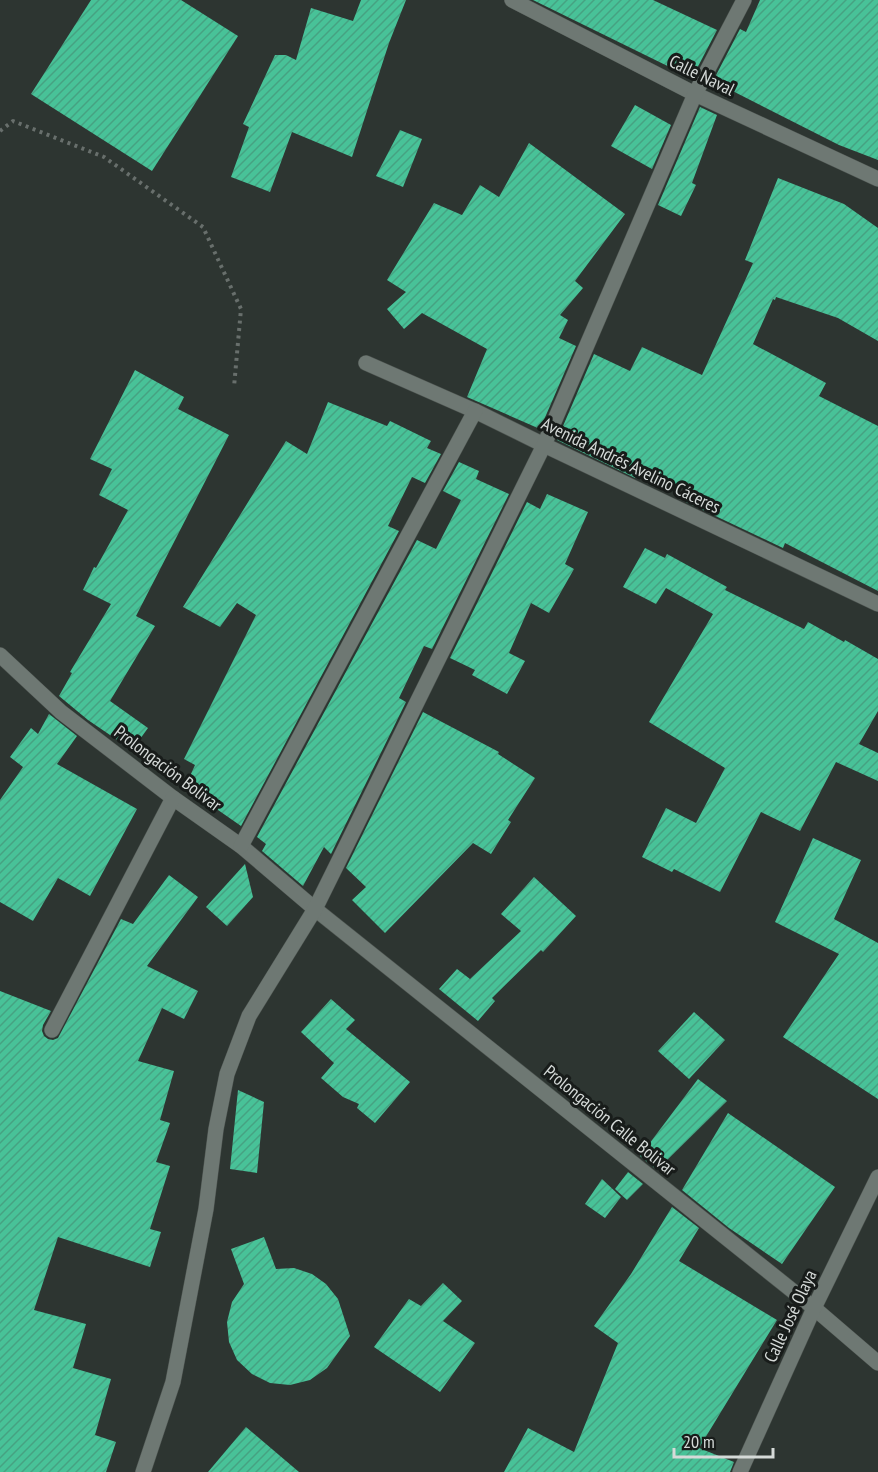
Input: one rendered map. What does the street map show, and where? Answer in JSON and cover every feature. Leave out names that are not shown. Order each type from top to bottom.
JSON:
[{"type":"street","name":"Calle Naval","points":[[512,0],[695,94],[878,179]]},
{"type":"street","points":[[143,1472],[172,1382],[206,1209],[216,1129],[227,1074],[249,1016],[315,909],[544,445],[695,94],[744,0]]},
{"type":"street","name":"Avenida Andrés Avelino Cáceres","points":[[366,363],[475,411],[878,604]]},
{"type":"street","points":[[240,846],[475,411]]},
{"type":"street","name":"Prolongación Bolivar","points":[[0,655],[61,712],[240,846],[315,909]]},
{"type":"street","points":[[52,1030],[173,798]]},
{"type":"street","name":"Prolongación Calle Bolivar","points":[[315,909],[814,1308],[878,1363]]},
{"type":"street","name":"Calle José Olaya","points":[[740,1472],[814,1308],[878,1177]]},
{"type":"path","points":[[0,131],[13,121],[104,157],[203,227],[241,309],[234,387]]},
{"type":"building","points":[[91,0],[181,0],[238,36],[152,171],[31,94]]},
{"type":"building","points":[[361,0],[406,0],[389,43],[352,157],[292,132],[270,192],[231,177],[249,127],[243,124],[275,55],[286,55],[296,60],[311,8],[353,21]]},
{"type":"building","points":[[533,0],[653,0],[717,30],[692,78]]},
{"type":"building","points":[[760,0],[878,0],[878,160],[839,145],[713,81],[740,29],[746,32]]},
{"type":"building","points":[[635,105],[671,125],[652,169],[611,146]]},
{"type":"building","points":[[700,107],[717,115],[692,183],[696,185],[681,216],[658,205]]},
{"type":"building","points":[[400,130],[422,139],[403,187],[376,176]]},
{"type":"building","points":[[529,143],[625,214],[575,281],[583,288],[560,315],[568,320],[559,338],[576,346],[540,429],[467,397],[487,349],[422,313],[404,329],[387,309],[406,292],[387,280],[434,203],[462,215],[480,185],[499,197]]},
{"type":"building","points":[[778,178],[844,204],[878,228],[878,341],[838,318],[776,297],[775,300],[773,299],[753,344],[826,383],[819,396],[878,426],[878,591],[785,543],[783,548],[686,502],[692,490],[639,470],[635,478],[557,440],[594,354],[630,371],[642,347],[702,375],[753,263],[745,260]]},
{"type":"building","points":[[135,370],[184,397],[178,409],[229,435],[136,616],[155,626],[110,701],[148,728],[132,750],[88,720],[59,696],[72,673],[70,672],[111,604],[83,590],[128,510],[99,495],[112,469],[90,459]]},
{"type":"building","points":[[328,402],[387,426],[390,421],[431,441],[427,448],[441,454],[425,483],[412,477],[388,526],[399,531],[241,826],[185,787],[195,765],[184,759],[256,615],[237,603],[220,627],[183,607],[286,441],[307,454]]},
{"type":"building","points":[[459,462],[479,471],[476,479],[509,494],[432,649],[424,646],[399,698],[406,702],[331,854],[324,847],[303,886],[262,851],[266,844],[257,837],[417,540],[436,549],[461,500],[443,491]]},
{"type":"building","points":[[547,494],[588,512],[565,564],[574,569],[549,613],[531,603],[509,653],[525,661],[507,694],[472,675],[475,670],[450,658],[527,502],[540,509]]},
{"type":"building","points":[[645,548],[665,558],[667,554],[727,587],[725,590],[804,629],[808,622],[878,659],[878,711],[859,744],[878,753],[878,781],[836,762],[800,831],[761,812],[720,892],[674,869],[672,872],[642,857],[666,808],[696,823],[725,768],[649,722],[713,614],[666,588],[656,604],[623,587]]},
{"type":"building","points":[[423,712],[499,752],[498,754],[535,778],[508,820],[511,822],[491,854],[473,843],[385,933],[352,900],[366,887],[346,868]]},
{"type":"building","points":[[49,714],[77,736],[57,764],[137,809],[90,896],[58,878],[33,921],[0,902],[0,800],[23,767],[10,757],[31,728],[38,734]]},
{"type":"building","points":[[813,838],[861,860],[834,919],[878,943],[878,1099],[783,1037],[839,954],[775,922]]},
{"type":"building","points":[[245,864],[253,897],[227,926],[206,907]]},
{"type":"building","points":[[169,875],[198,897],[147,966],[198,991],[184,1019],[162,1008],[138,1061],[174,1071],[160,1120],[170,1123],[156,1162],[170,1166],[150,1229],[161,1232],[150,1267],[58,1237],[34,1310],[86,1324],[73,1368],[111,1379],[95,1435],[116,1442],[106,1472],[0,1472],[0,991],[51,1011],[42,1031],[48,1039],[58,1038],[121,919],[133,924]]},
{"type":"building","points":[[534,877],[576,916],[543,952],[541,950],[492,998],[495,1001],[478,1021],[439,989],[457,969],[470,979],[521,931],[501,914]]},
{"type":"building","points":[[331,999],[355,1020],[346,1029],[410,1082],[375,1123],[357,1108],[359,1104],[343,1097],[321,1078],[334,1063],[301,1032]]},
{"type":"building","points":[[694,1012],[725,1040],[689,1079],[658,1051]]},
{"type":"building","points":[[698,1079],[727,1101],[657,1170],[640,1156]]},
{"type":"building","points":[[238,1090],[264,1102],[257,1173],[230,1169]]},
{"type":"building","points":[[728,1113],[835,1187],[782,1264],[729,1228],[682,1190]]},
{"type":"building","points":[[628,1172],[643,1184],[627,1200],[615,1189]]},
{"type":"building","points":[[602,1179],[621,1197],[605,1218],[585,1204]]},
{"type":"building","points":[[672,1207],[699,1228],[679,1261],[777,1320],[699,1448],[734,1462],[730,1472],[504,1472],[528,1428],[574,1452],[618,1343],[594,1326],[631,1274]]},
{"type":"building","points":[[264,1237],[276,1269],[294,1268],[312,1274],[326,1284],[338,1299],[350,1336],[327,1368],[310,1380],[290,1385],[270,1383],[252,1374],[237,1360],[229,1342],[227,1322],[232,1302],[244,1284],[231,1249]]},
{"type":"building","points":[[443,1283],[462,1301],[443,1321],[475,1343],[440,1392],[374,1347],[409,1299],[421,1306]]},
{"type":"building","points":[[246,1427],[299,1472],[208,1472]]}]
